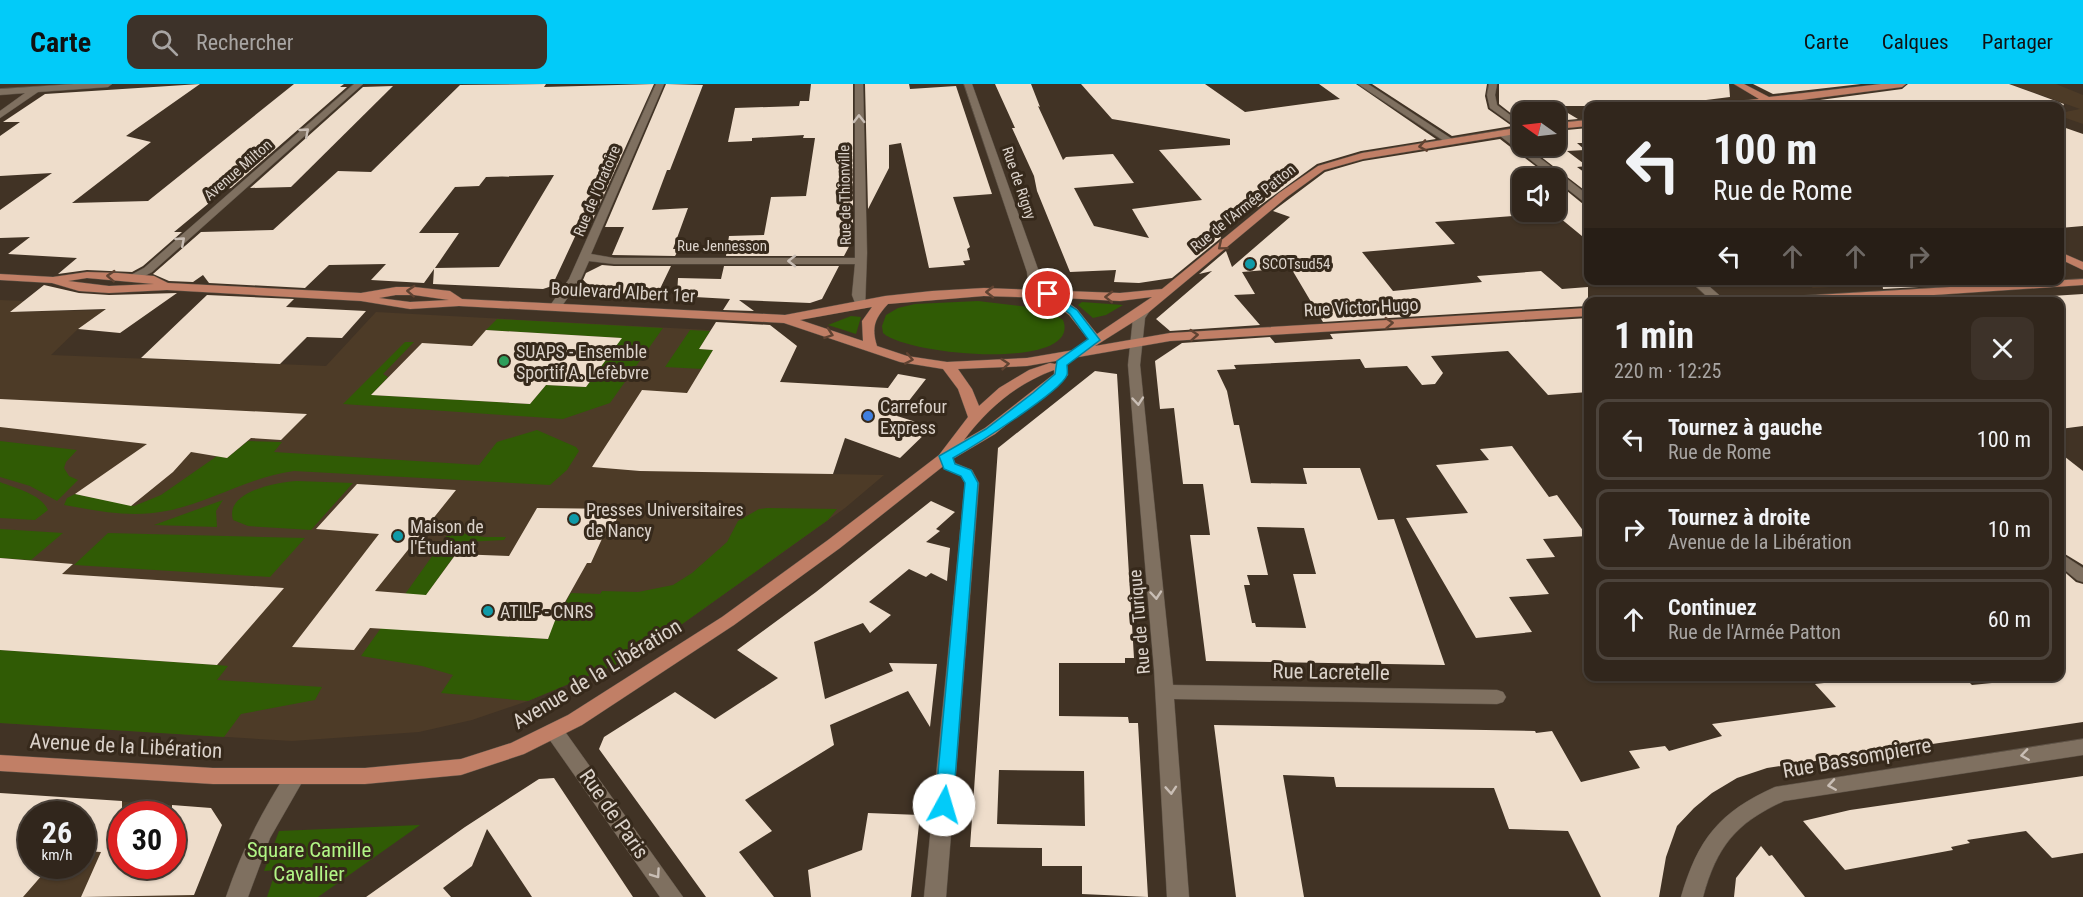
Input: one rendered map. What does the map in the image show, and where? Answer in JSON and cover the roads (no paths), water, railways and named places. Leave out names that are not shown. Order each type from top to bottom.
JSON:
[{"type":"main road","points":[[1738,84],[1774,102]]},
{"type":"main road","points":[[1753,102],[1902,84]]},
{"type":"main road","points":[[1566,125],[1584,123]]},
{"type":"main road","name":"Rue de l'Armée Patton","points":[[1061,364],[1145,309],[1283,195],[1321,168],[1353,158],[1512,131]]},
{"type":"main road","points":[[2064,257],[2083,267]]},
{"type":"main road","name":"Boulevard Albert 1er","points":[[0,277],[53,280],[87,275],[135,277],[154,279],[167,286]]},
{"type":"main road","name":"Boulevard Albert 1er","points":[[53,280],[67,286],[91,288],[136,290],[167,286],[361,297],[382,303],[437,306],[459,302],[785,319],[885,300],[932,295],[1048,294]]},
{"type":"main road","points":[[2064,283],[2083,282]]},
{"type":"main road","points":[[1845,297],[2035,285]]},
{"type":"main road","points":[[1048,294],[1120,297],[1167,292]]},
{"type":"main road","points":[[1048,294],[1073,312],[1095,340]]},
{"type":"main road","points":[[872,349],[867,322],[869,316],[885,300]]},
{"type":"main road","name":"Rue Victor Hugo","points":[[947,366],[996,365],[1076,355],[1170,337],[1584,312]]},
{"type":"main road","name":"Boulevard Albert 1er","points":[[785,319],[905,359],[947,366]]},
{"type":"main road","name":"Avenue de la Libération","points":[[0,763],[213,776],[365,776],[461,767],[518,749],[554,731],[633,684],[728,621],[834,544],[946,456],[990,431],[1037,396],[1061,375],[1061,364],[1031,372],[998,396],[964,428],[946,456]]},
{"type":"main road","points":[[947,366],[960,377],[966,387],[975,417]]},
{"type":"street","points":[[0,92],[40,87],[108,84]]},
{"type":"street","name":"Avenue Milton","points":[[135,277],[148,270],[359,84]]},
{"type":"street","name":"Rue de l'Oratoire","points":[[555,307],[575,279],[660,84]]},
{"type":"street","name":"Rue de Thionville","points":[[859,84],[860,261],[858,295],[861,305]]},
{"type":"street","name":"Rue de Rigny","points":[[968,84],[1033,272],[1034,280],[1029,293]]},
{"type":"street","points":[[1362,84],[1450,141]]},
{"type":"street","points":[[1493,84],[1491,95],[1493,106],[1512,121]]},
{"type":"street","points":[[0,115],[40,87]]},
{"type":"street","points":[[1502,133],[1584,197]]},
{"type":"street","name":"Rue Jennesson","points":[[585,257],[614,261],[860,261]]},
{"type":"street","points":[[1700,285],[1715,297]]},
{"type":"street","points":[[1137,343],[1139,318],[1145,309]]},
{"type":"street","name":"Rue de Turique","points":[[1137,343],[1134,364],[1164,692],[1178,897]]},
{"type":"street","points":[[935,897],[972,483],[967,473],[949,466],[946,456]]},
{"type":"street","points":[[2064,561],[2083,576]]},
{"type":"street","name":"Rue Lacretelle","points":[[1164,692],[1497,697]]},
{"type":"street","name":"Rue de Paris","points":[[554,731],[672,897]]},
{"type":"street","name":"Rue Bassompierre","points":[[1692,897],[1702,862],[1716,836],[1733,819],[1758,803],[1782,793],[2083,747]]},
{"type":"street","points":[[237,897],[252,854],[267,821],[295,777]]},
{"type":"place","name":"SCOTsud54","points":[[1250,264]]},
{"type":"place","name":"SUAPS - Ensemble Sportif A. Lefèbvre","points":[[504,361]]},
{"type":"place","name":"Carrefour Express","points":[[868,416]]},
{"type":"place","name":"Presses Universitaires de Nancy","points":[[574,519]]},
{"type":"place","name":"Maison de l'Étudiant","points":[[398,536]]},
{"type":"place","name":"ATILF - CNRS","points":[[488,611]]},
{"type":"park label","name":"Square Camille Cavallier","points":[[309,862]]}]
